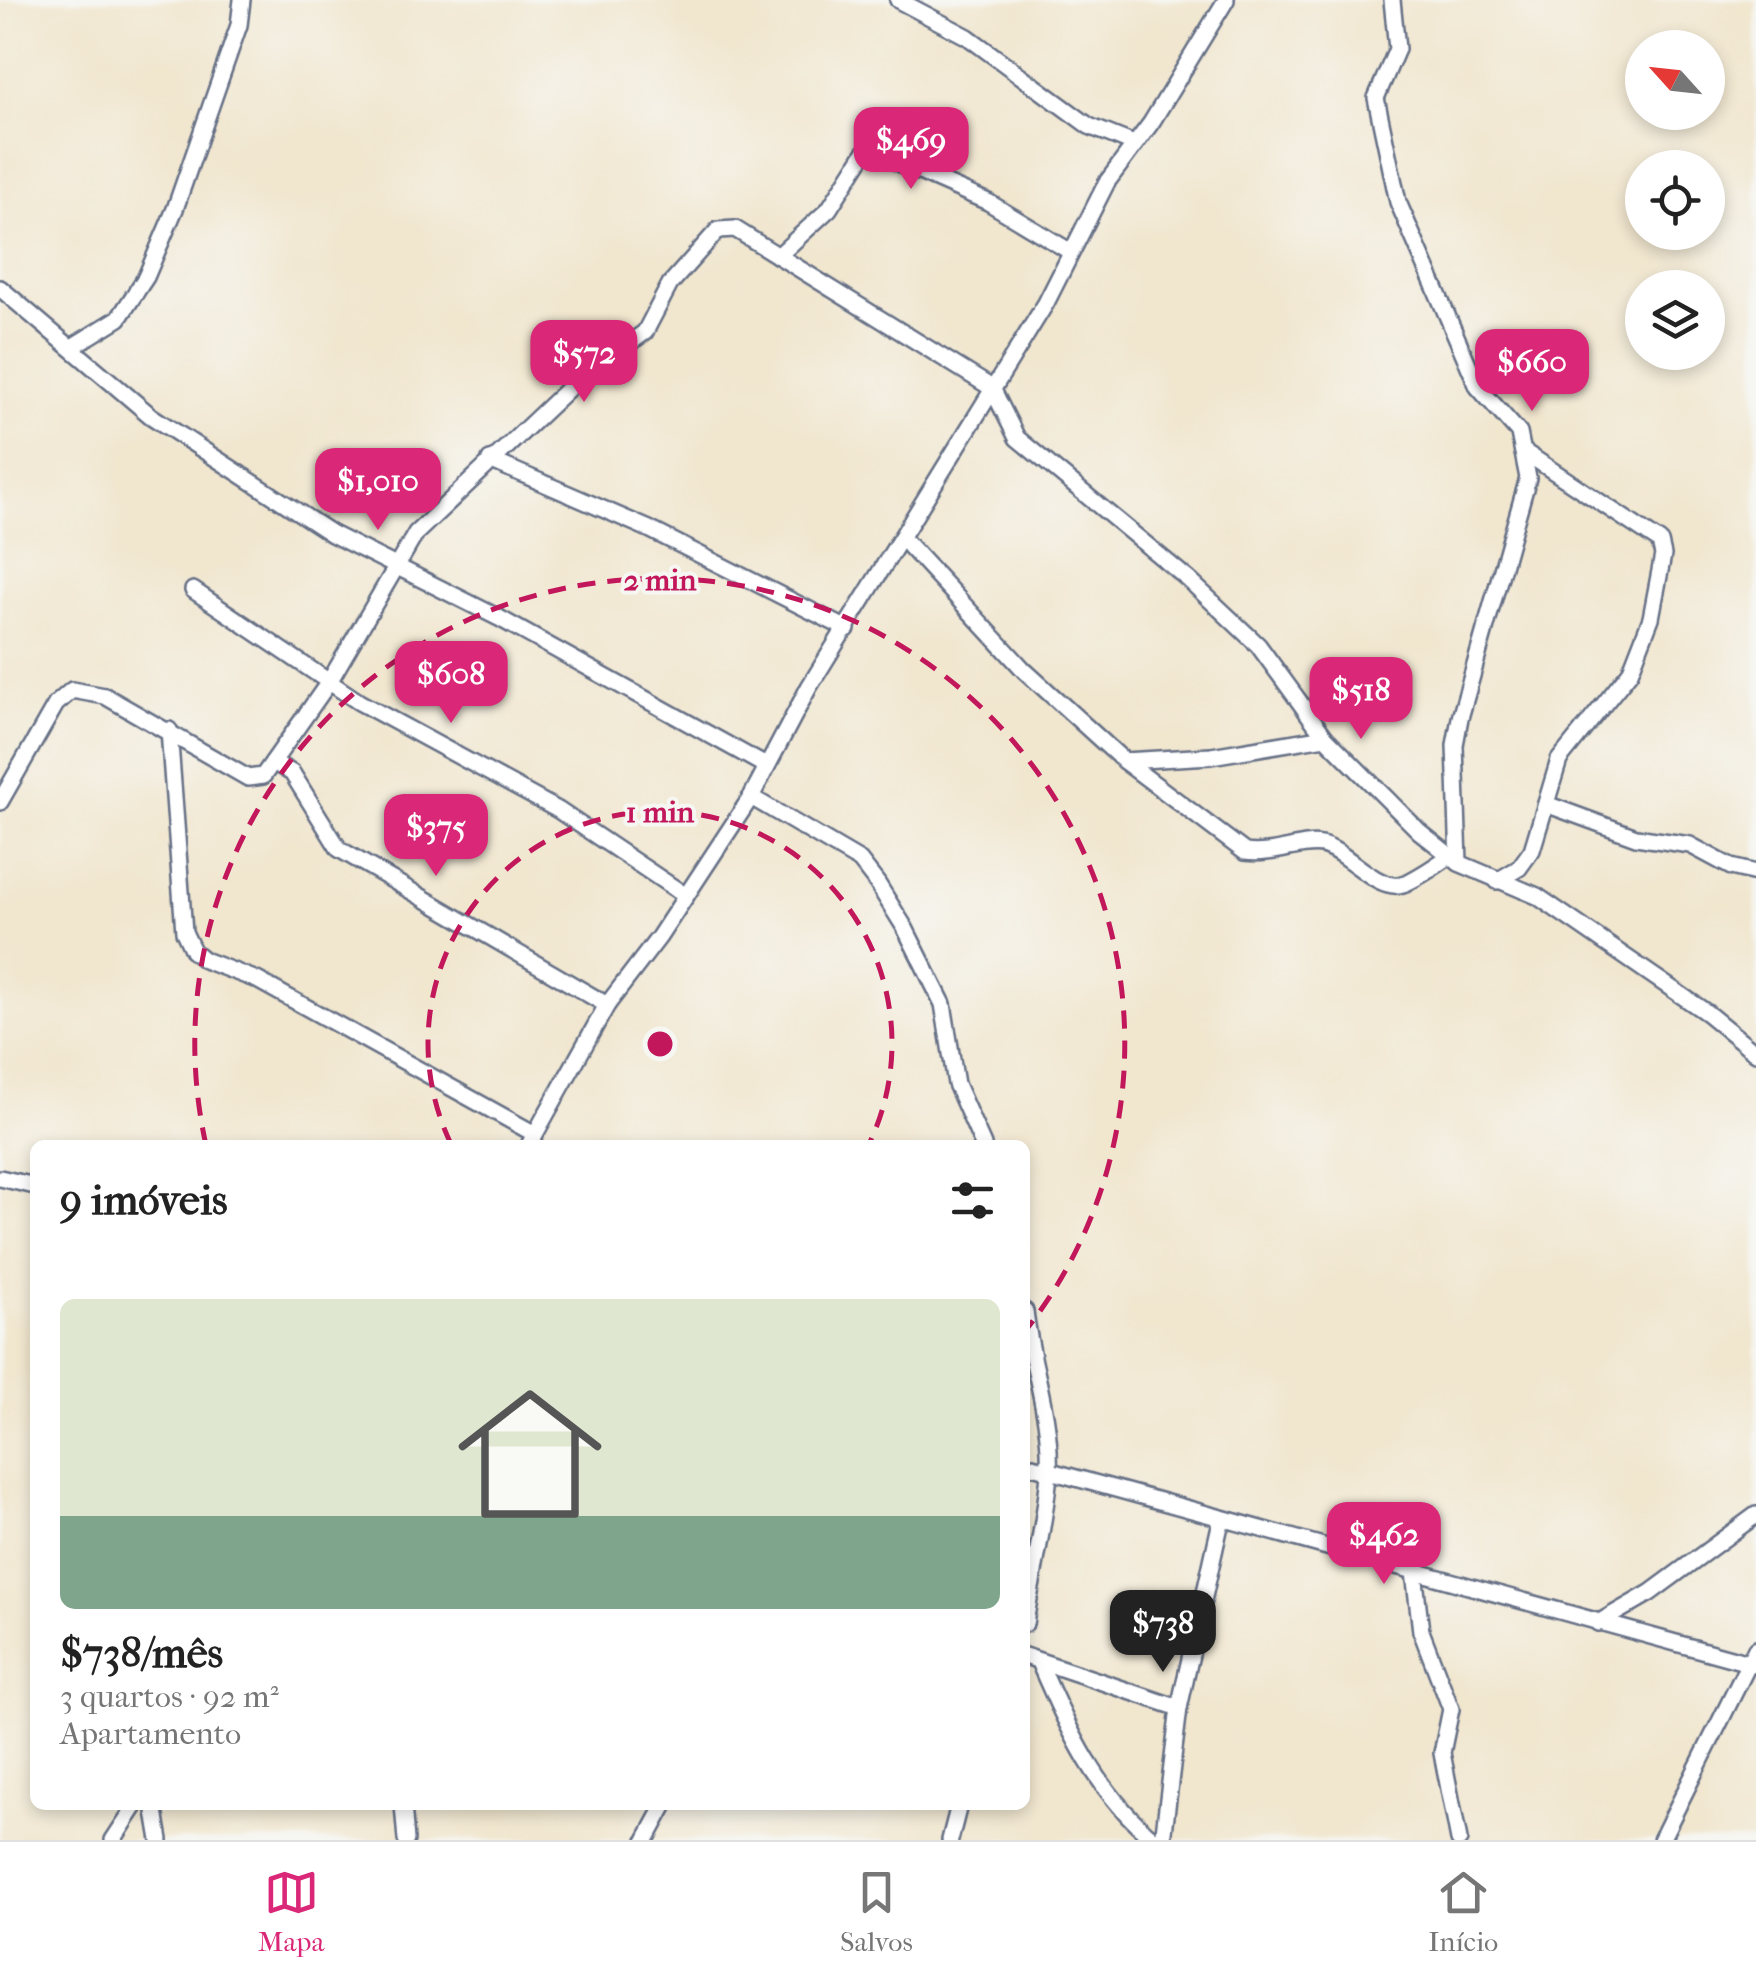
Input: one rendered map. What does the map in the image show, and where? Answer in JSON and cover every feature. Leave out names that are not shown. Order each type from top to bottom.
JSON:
[{"type":"street","points":[[72,347],[119,318],[146,277],[176,210],[239,25],[242,0]]},
{"type":"street","points":[[898,0],[968,37],[1090,126],[1134,144]]},
{"type":"street","points":[[169,730],[168,772],[181,852],[184,932],[193,951],[257,980],[532,1140],[608,1005],[751,797],[847,629],[1038,316],[1107,182],[1226,0]]},
{"type":"street","points":[[1392,0],[1397,49],[1376,98],[1398,202],[1478,387],[1519,434],[1528,478],[1487,611],[1455,744],[1455,860]]},
{"type":"street","points":[[778,256],[829,209],[867,148],[988,202],[1071,252]]},
{"type":"street","points":[[0,802],[56,704],[72,690],[105,696],[248,778],[262,776],[328,682],[416,533],[570,386],[645,332],[670,284],[718,230],[735,229],[992,388],[1017,438],[1189,580],[1258,645],[1325,737],[1455,860],[1537,896],[1707,1013],[1756,1053]]},
{"type":"street","points":[[0,288],[151,416],[332,534],[499,618],[766,766]]},
{"type":"street","points":[[1497,881],[1519,868],[1532,850],[1559,760],[1630,672],[1650,618],[1662,547],[1522,451]]},
{"type":"street","points":[[490,460],[649,529],[847,629]]},
{"type":"street","points":[[904,540],[1024,670],[1124,761],[1245,852],[1269,856],[1317,844],[1335,850],[1385,883],[1401,885],[1455,860]]},
{"type":"street","points":[[193,590],[328,682],[558,810],[686,896]]},
{"type":"street","points":[[1124,761],[1211,756],[1325,737]]},
{"type":"street","points":[[273,762],[292,773],[339,849],[608,1005]]},
{"type":"street","points":[[751,797],[860,861],[877,883],[905,928],[942,1004],[956,1084],[980,1140]]},
{"type":"street","points":[[1546,804],[1636,837],[1690,845],[1731,868],[1756,873]]},
{"type":"street","points":[[0,1178],[30,1185]]},
{"type":"street","points":[[1030,1355],[1045,1408],[1049,1470],[1030,1592]]},
{"type":"street","points":[[1030,1465],[1598,1623],[1753,1659],[1661,1840]]},
{"type":"street","points":[[1598,1623],[1650,1593],[1756,1515]]},
{"type":"street","points":[[1159,1840],[1179,1708],[1221,1520]]},
{"type":"street","points":[[1414,1572],[1422,1631],[1450,1709],[1442,1753],[1459,1840]]},
{"type":"street","points":[[1032,1659],[1179,1708]]},
{"type":"street","points":[[1032,1659],[1110,1798],[1159,1840]]},
{"type":"street","points":[[113,1840],[133,1810]]},
{"type":"street","points":[[155,1810],[160,1840]]},
{"type":"street","points":[[403,1810],[406,1840]]},
{"type":"street","points":[[646,1840],[662,1810]]},
{"type":"street","points":[[950,1840],[958,1810]]}]
